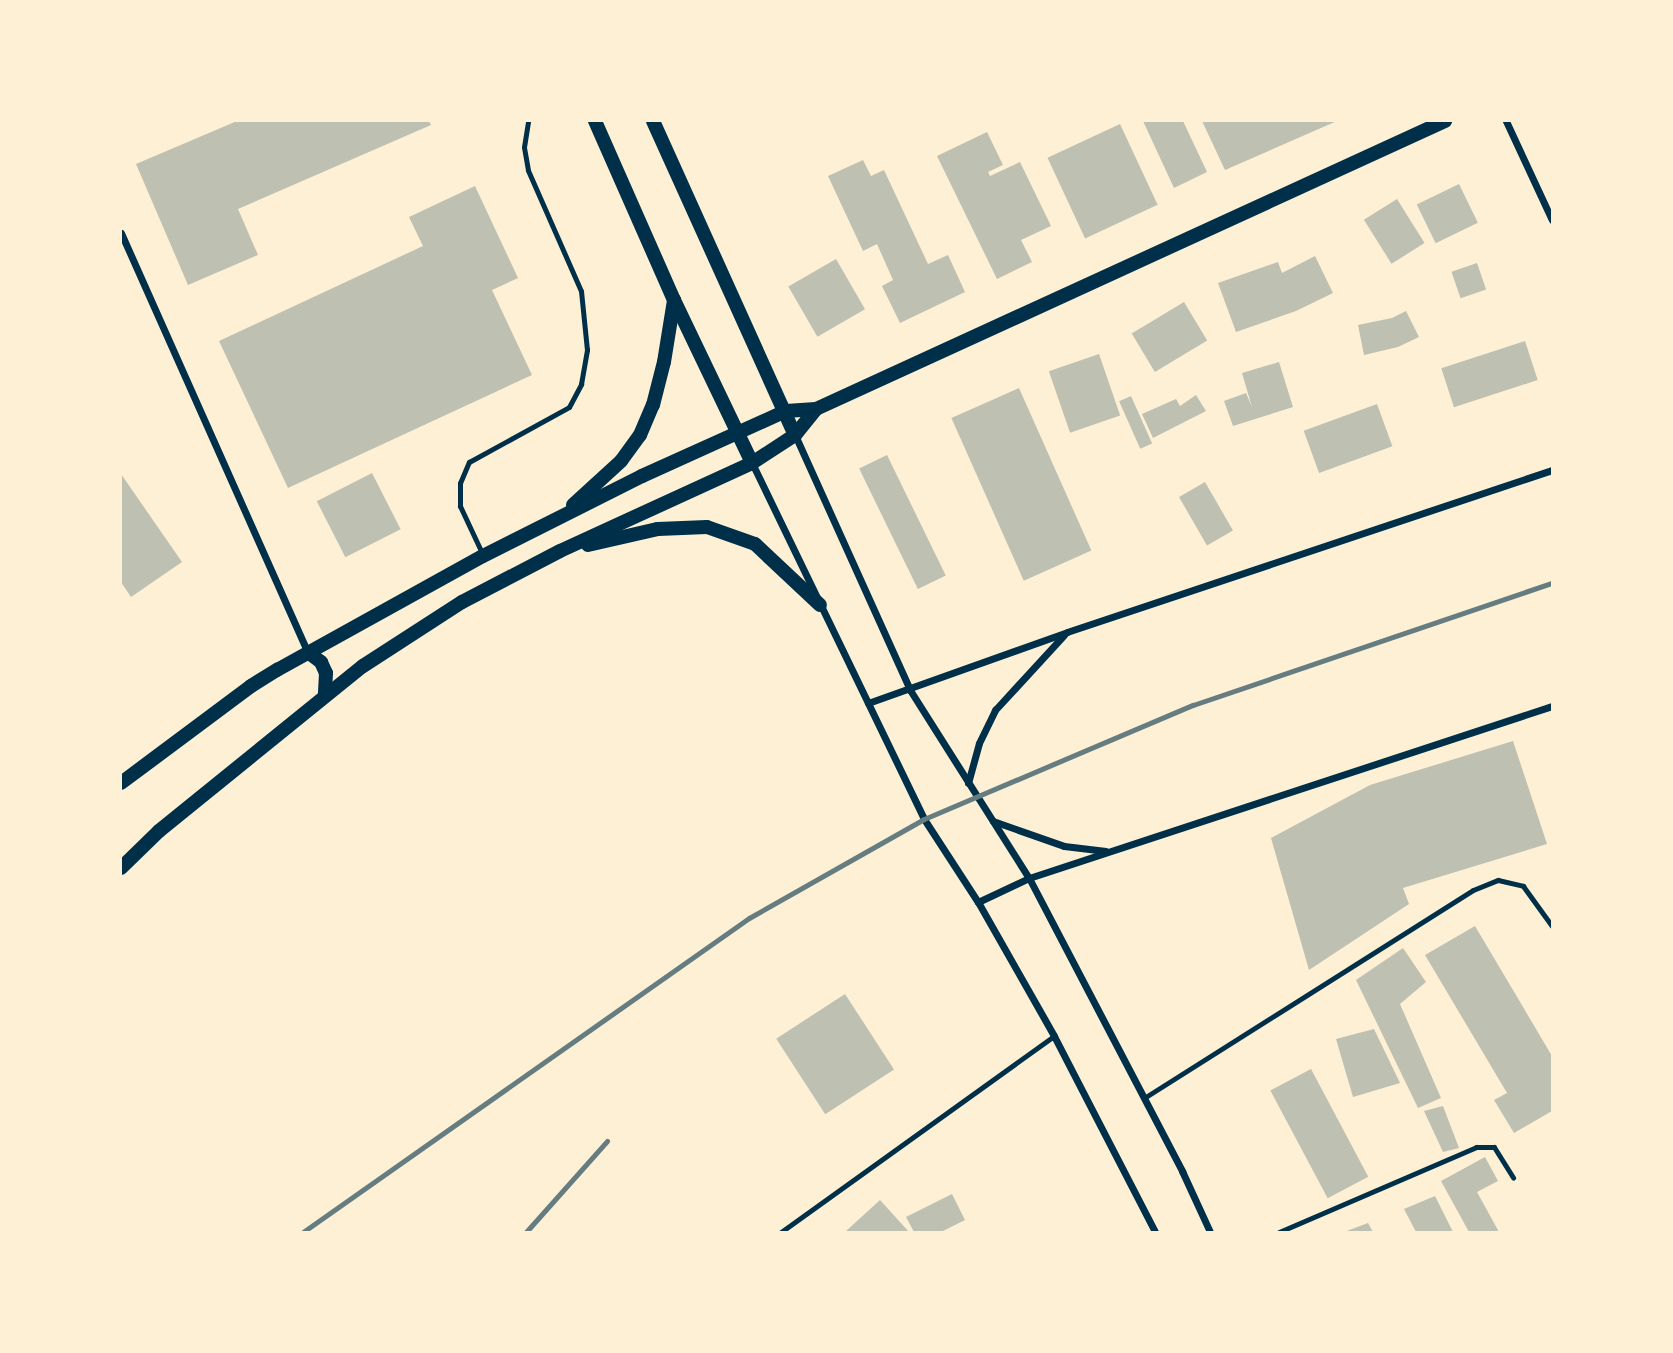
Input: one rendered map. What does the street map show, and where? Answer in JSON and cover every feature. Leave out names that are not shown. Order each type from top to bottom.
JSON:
[{"type":"main road","points":[[595,121],[674,300],[752,463]]},
{"type":"main road","points":[[653,121],[795,435]]},
{"type":"main road","points":[[121,783],[251,686],[483,556],[642,476],[786,411],[816,409],[1445,121]]},
{"type":"main road","points":[[559,518],[621,461],[640,435],[653,405],[664,362],[674,300]]},
{"type":"main road","points":[[121,868],[159,831],[362,666],[462,602],[560,551],[752,463],[795,435],[816,409]]},
{"type":"main road","points":[[560,551],[659,529],[707,527],[755,544],[820,605]]},
{"type":"main road","points":[[309,653],[321,662],[326,673],[325,694]]},
{"type":"street","points":[[1506,121],[1552,220]]},
{"type":"street","points":[[121,233],[309,653]]},
{"type":"street","points":[[795,435],[910,690],[1029,878],[1144,1098],[1210,1232]]},
{"type":"street","points":[[752,463],[925,819],[978,902],[1054,1036],[1155,1232]]},
{"type":"street","points":[[868,703],[1067,632],[1552,470]]},
{"type":"street","points":[[968,783],[979,743],[995,710],[1067,632]]},
{"type":"street","points":[[978,902],[1029,878],[1552,706]]},
{"type":"street","points":[[992,821],[1064,846],[1108,852]]},
{"type":"lane","points":[[483,556],[460,506],[460,483],[469,462],[569,407],[580,384],[587,350],[582,291],[528,170],[524,147],[528,121]]},
{"type":"lane","points":[[1144,1098],[1473,890],[1498,880],[1523,886],[1552,926]]},
{"type":"lane","points":[[781,1232],[1054,1036]]},
{"type":"lane","points":[[1279,1232],[1476,1147],[1494,1147],[1513,1177]]},
{"type":"building","points":[[237,121],[429,121],[431,125],[238,209],[258,255],[188,285],[136,164]]},
{"type":"building","points":[[1143,121],[1183,121],[1207,172],[1174,188]]},
{"type":"building","points":[[1202,121],[1337,121],[1225,170]]},
{"type":"building","points":[[1120,124],[1158,205],[1085,238],[1047,158]]},
{"type":"building","points":[[987,132],[1003,165],[988,172],[990,176],[1020,162],[1051,226],[1021,240],[1032,262],[997,279],[937,156]]},
{"type":"building","points":[[863,160],[871,176],[884,170],[928,264],[948,255],[965,292],[900,323],[882,286],[893,280],[877,244],[863,251],[828,176]]},
{"type":"building","points":[[1459,184],[1478,223],[1436,243],[1417,205]]},
{"type":"building","points":[[475,186],[518,278],[492,290],[532,375],[288,488],[219,341],[423,246],[409,217]]},
{"type":"building","points":[[1397,199],[1425,243],[1391,264],[1364,220]]},
{"type":"building","points":[[1315,256],[1333,293],[1296,311],[1236,332],[1218,283],[1278,262],[1282,273]]},
{"type":"building","points":[[836,259],[865,309],[817,337],[788,286]]},
{"type":"building","points":[[1477,263],[1486,289],[1461,298],[1451,272]]},
{"type":"building","points":[[1184,302],[1207,341],[1155,372],[1132,333]]},
{"type":"building","points":[[1406,311],[1419,337],[1398,347],[1364,355],[1358,325],[1392,318]]},
{"type":"building","points":[[1525,341],[1538,380],[1454,407],[1441,368]]},
{"type":"building","points":[[1099,354],[1120,415],[1070,433],[1049,371]]},
{"type":"building","points":[[1279,362],[1293,407],[1233,426],[1224,401],[1246,393],[1252,407],[1242,373]]},
{"type":"building","points":[[1019,388],[1091,551],[1024,581],[951,418]]},
{"type":"building","points":[[1196,395],[1206,411],[1153,438],[1142,414],[1176,399],[1180,406]]},
{"type":"building","points":[[1131,396],[1152,444],[1140,449],[1119,401]]},
{"type":"building","points":[[1377,404],[1392,446],[1319,473],[1304,431]]},
{"type":"building","points":[[887,455],[946,575],[918,589],[859,469]]},
{"type":"building","points":[[372,473],[401,529],[345,557],[317,501]]},
{"type":"building","points":[[121,474],[182,562],[131,597],[121,582]]},
{"type":"building","points":[[1205,482],[1233,530],[1207,545],[1179,497]]},
{"type":"building","points":[[1513,741],[1547,844],[1403,888],[1409,904],[1309,970],[1271,838],[1370,785]]},
{"type":"building","points":[[1475,926],[1552,1056],[1552,1111],[1514,1133],[1494,1100],[1507,1093],[1425,955]]},
{"type":"building","points":[[1403,948],[1426,982],[1400,1004],[1441,1098],[1418,1108],[1356,980]]},
{"type":"building","points":[[845,994],[894,1069],[825,1114],[776,1039]]},
{"type":"building","points":[[1374,1029],[1400,1083],[1353,1097],[1336,1039]]},
{"type":"building","points":[[1311,1069],[1368,1177],[1328,1198],[1270,1091]]},
{"type":"building","points":[[1443,1106],[1459,1148],[1443,1152],[1424,1111]]},
{"type":"building","points":[[1485,1157],[1498,1181],[1477,1192],[1499,1232],[1469,1232],[1441,1181]]},
{"type":"building","points":[[952,1194],[965,1220],[941,1232],[914,1232],[906,1217]]},
{"type":"building","points":[[1435,1196],[1453,1232],[1416,1232],[1404,1209]]},
{"type":"building","points":[[880,1200],[909,1232],[845,1232]]},
{"type":"building","points":[[1368,1223],[1373,1232],[1344,1232]]},
{"type":"railway","points":[[303,1232],[749,918],[924,819],[1193,705],[1552,583]]},
{"type":"railway","points":[[526,1232],[607,1141]]}]
